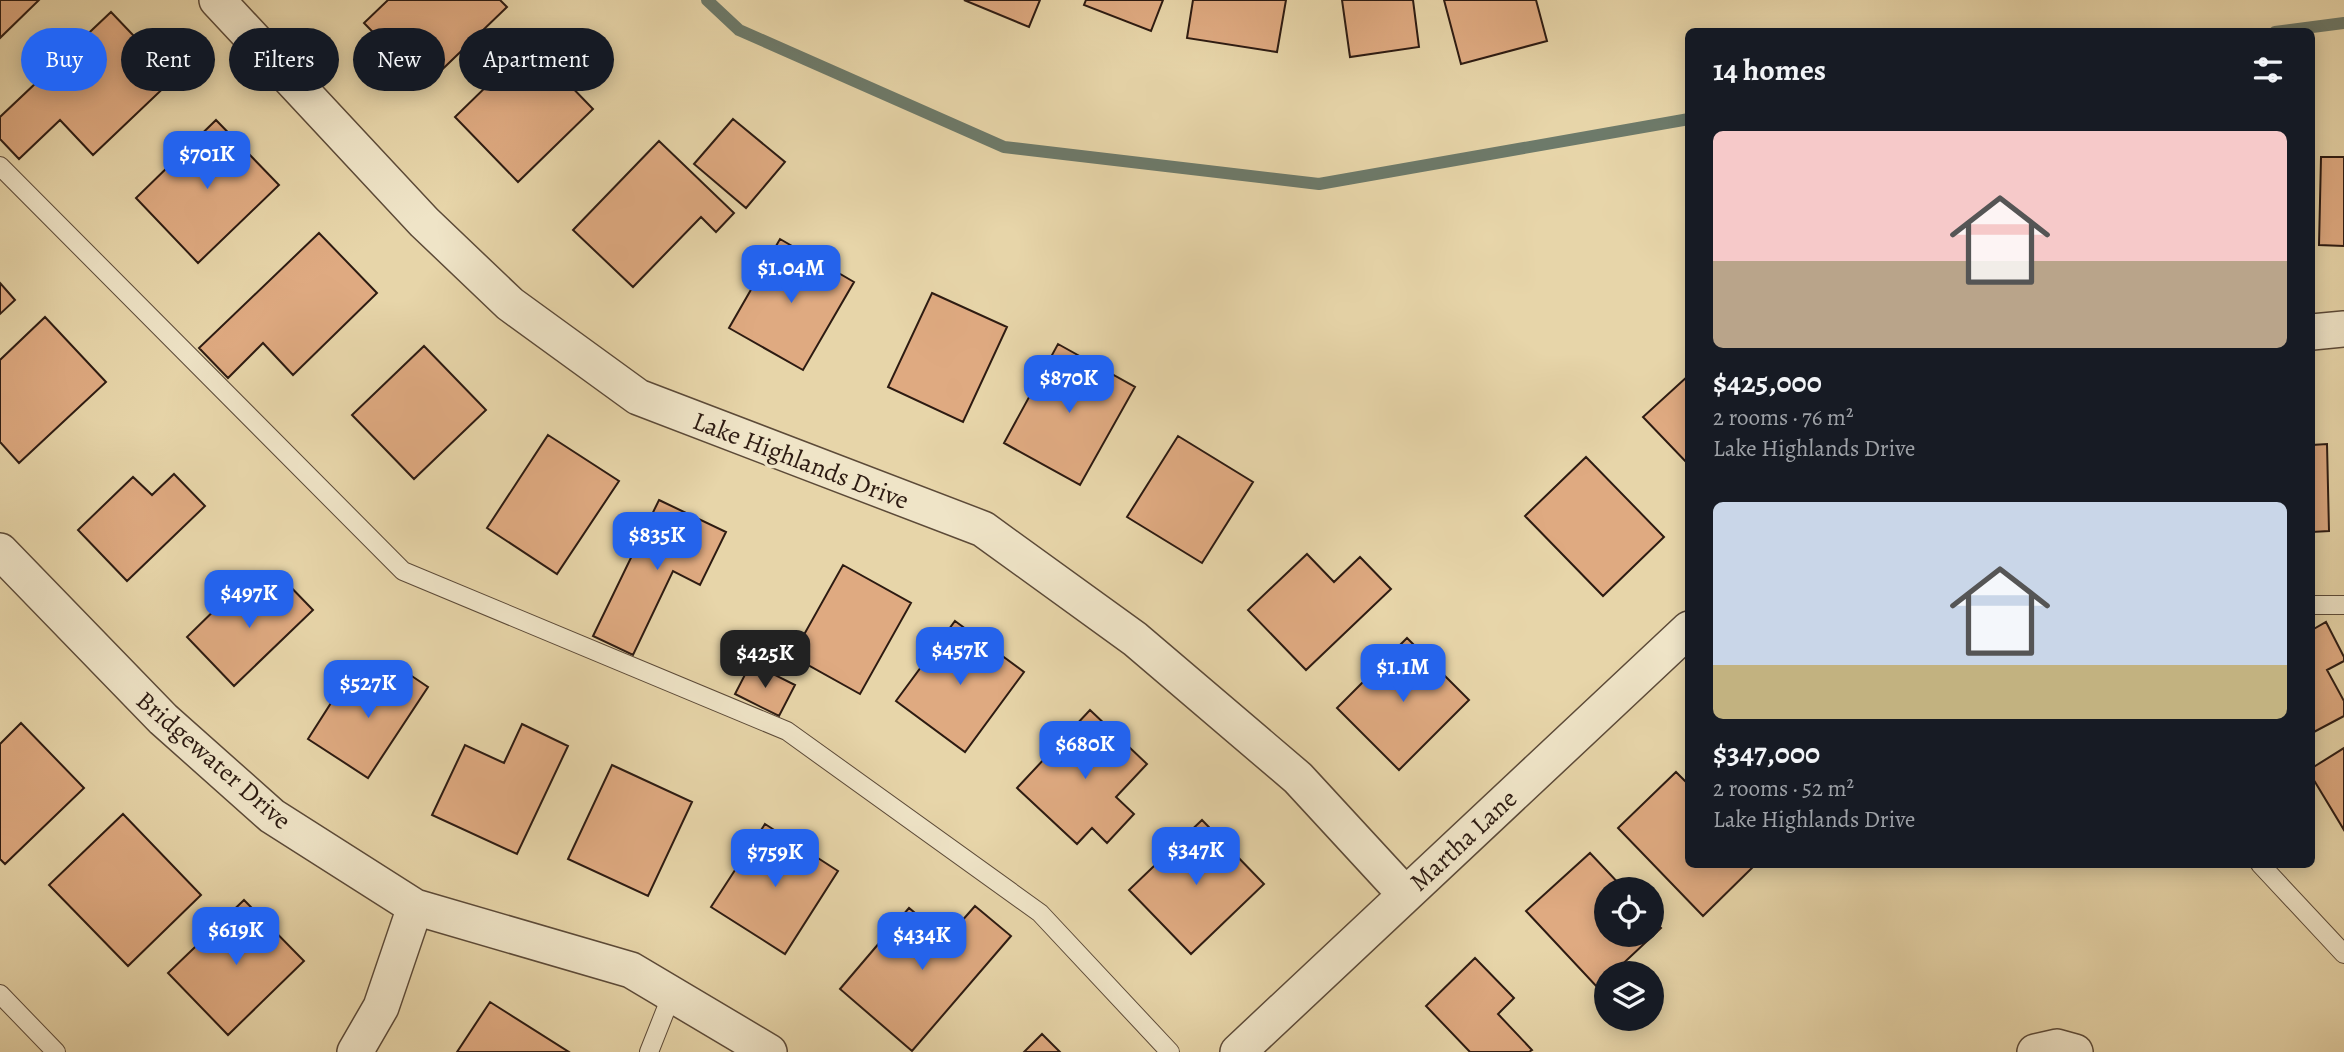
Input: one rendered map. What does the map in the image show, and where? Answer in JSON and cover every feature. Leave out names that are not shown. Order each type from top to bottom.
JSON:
[{"type":"street","name":"Lake Highlands Drive","points":[[217,0],[424,222],[510,304],[638,397],[983,528],[1135,639],[1298,778],[1405,894]]},
{"type":"street","points":[[2315,332],[2344,329]]},
{"type":"street","name":"Bridgewater Drive","points":[[0,551],[163,719],[272,816],[415,907],[631,970],[769,1052]]},
{"type":"street","name":"Martha Lane","points":[[1238,1052],[1685,633]]},
{"type":"street","points":[[355,1052],[381,1007],[415,907]]},
{"type":"lane","points":[[0,166],[402,571],[787,731],[1040,913],[1170,1052]]},
{"type":"lane","points":[[2315,606],[2344,605]]},
{"type":"lane","points":[[2264,868],[2344,954]]},
{"type":"lane","points":[[0,994],[56,1052]]},
{"type":"lane","points":[[649,1052],[673,994]]},
{"type":"building","points":[[0,0],[39,0],[0,38]]},
{"type":"building","points":[[388,0],[500,0],[507,7],[485,28],[459,28],[459,53],[445,67],[445,28],[369,28],[364,23]]},
{"type":"building","points":[[964,0],[1040,0],[1029,27]]},
{"type":"building","points":[[1086,0],[1163,0],[1151,31],[1084,5]]},
{"type":"building","points":[[1193,0],[1286,0],[1277,52],[1187,38]]},
{"type":"building","points":[[1342,0],[1413,0],[1419,47],[1350,57]]},
{"type":"building","points":[[1444,0],[1536,0],[1547,41],[1461,64]]},
{"type":"building","points":[[111,12],[126,28],[121,28],[121,91],[160,91],[93,155],[60,120],[19,159],[0,139],[0,117],[27,91],[107,91],[107,28],[94,28]]},
{"type":"building","points":[[482,91],[576,91],[593,109],[518,182],[455,117]]},
{"type":"building","points":[[733,119],[785,162],[746,208],[694,164]]},
{"type":"building","points":[[216,120],[279,185],[198,263],[136,198]]},
{"type":"building","points":[[659,141],[734,213],[716,232],[701,217],[633,287],[573,230]]},
{"type":"building","points":[[2321,157],[2344,157],[2344,246],[2319,245]]},
{"type":"building","points":[[319,233],[377,293],[293,375],[263,343],[228,378],[199,348]]},
{"type":"building","points":[[780,239],[854,282],[803,370],[729,328]]},
{"type":"building","points":[[0,283],[15,300],[0,314]]},
{"type":"building","points":[[932,293],[1007,327],[963,422],[888,387]]},
{"type":"building","points":[[45,317],[106,382],[19,463],[0,442],[0,360]]},
{"type":"building","points":[[1058,344],[1135,387],[1080,485],[1004,443]]},
{"type":"building","points":[[424,346],[486,410],[414,479],[352,415]]},
{"type":"building","points":[[1685,379],[1685,461],[1643,417]]},
{"type":"building","points":[[548,435],[619,481],[557,574],[487,528]]},
{"type":"building","points":[[1178,436],[1253,482],[1202,563],[1127,517]]},
{"type":"building","points":[[2327,444],[2329,531],[2315,532],[2315,445]]},
{"type":"building","points":[[1586,457],[1664,537],[1603,596],[1525,516]]},
{"type":"building","points":[[174,474],[205,506],[127,581],[78,530],[133,477],[152,495]]},
{"type":"building","points":[[659,500],[726,532],[700,585],[673,571],[633,655],[593,636]]},
{"type":"building","points":[[1307,554],[1334,582],[1360,557],[1391,589],[1306,670],[1248,610]]},
{"type":"building","points":[[843,565],[911,603],[860,694],[792,656]]},
{"type":"building","points":[[282,578],[313,610],[234,686],[187,637],[229,596],[246,613]]},
{"type":"building","points":[[955,621],[1024,672],[965,752],[896,701]]},
{"type":"building","points":[[2326,622],[2344,657],[2344,661],[2327,670],[2344,701],[2344,716],[2315,731],[2315,628]]},
{"type":"building","points":[[1407,638],[1469,700],[1399,770],[1337,708]]},
{"type":"building","points":[[391,662],[428,687],[368,778],[308,739],[340,689],[363,704]]},
{"type":"building","points":[[751,663],[795,685],[779,716],[735,694]]},
{"type":"building","points":[[1090,710],[1147,764],[1116,797],[1134,814],[1107,843],[1092,828],[1077,844],[1017,788]]},
{"type":"building","points":[[21,723],[84,788],[5,864],[0,859],[0,744]]},
{"type":"building","points":[[522,724],[568,746],[517,854],[432,815],[465,745],[504,763]]},
{"type":"building","points":[[2344,748],[2344,830],[2315,782],[2315,766]]},
{"type":"building","points":[[612,765],[692,802],[648,896],[568,859]]},
{"type":"building","points":[[1676,772],[1685,781],[1685,868],[1752,868],[1703,916],[1618,828]]},
{"type":"building","points":[[123,814],[201,895],[128,966],[49,885]]},
{"type":"building","points":[[1202,820],[1264,884],[1191,954],[1129,890]]},
{"type":"building","points":[[765,824],[838,871],[785,954],[711,907]]},
{"type":"building","points":[[1590,853],[1613,877],[1594,877],[1594,947],[1641,947],[1626,961],[1594,961],[1594,984],[1526,911]]},
{"type":"building","points":[[244,900],[304,961],[228,1035],[168,973]]},
{"type":"building","points":[[975,906],[1011,936],[912,1051],[840,989],[909,908],[946,939]]},
{"type":"building","points":[[1475,958],[1514,998],[1498,1014],[1532,1050],[1529,1052],[1470,1052],[1426,1006]]},
{"type":"building","points":[[490,1002],[569,1052],[457,1052]]},
{"type":"building","points":[[1042,1034],[1060,1052],[1024,1052]]},
{"type":"waterway","points":[[707,0],[739,30],[1004,147],[1319,184],[1685,120]]},
{"type":"waterway","points":[[2306,28],[2344,23]]}]
